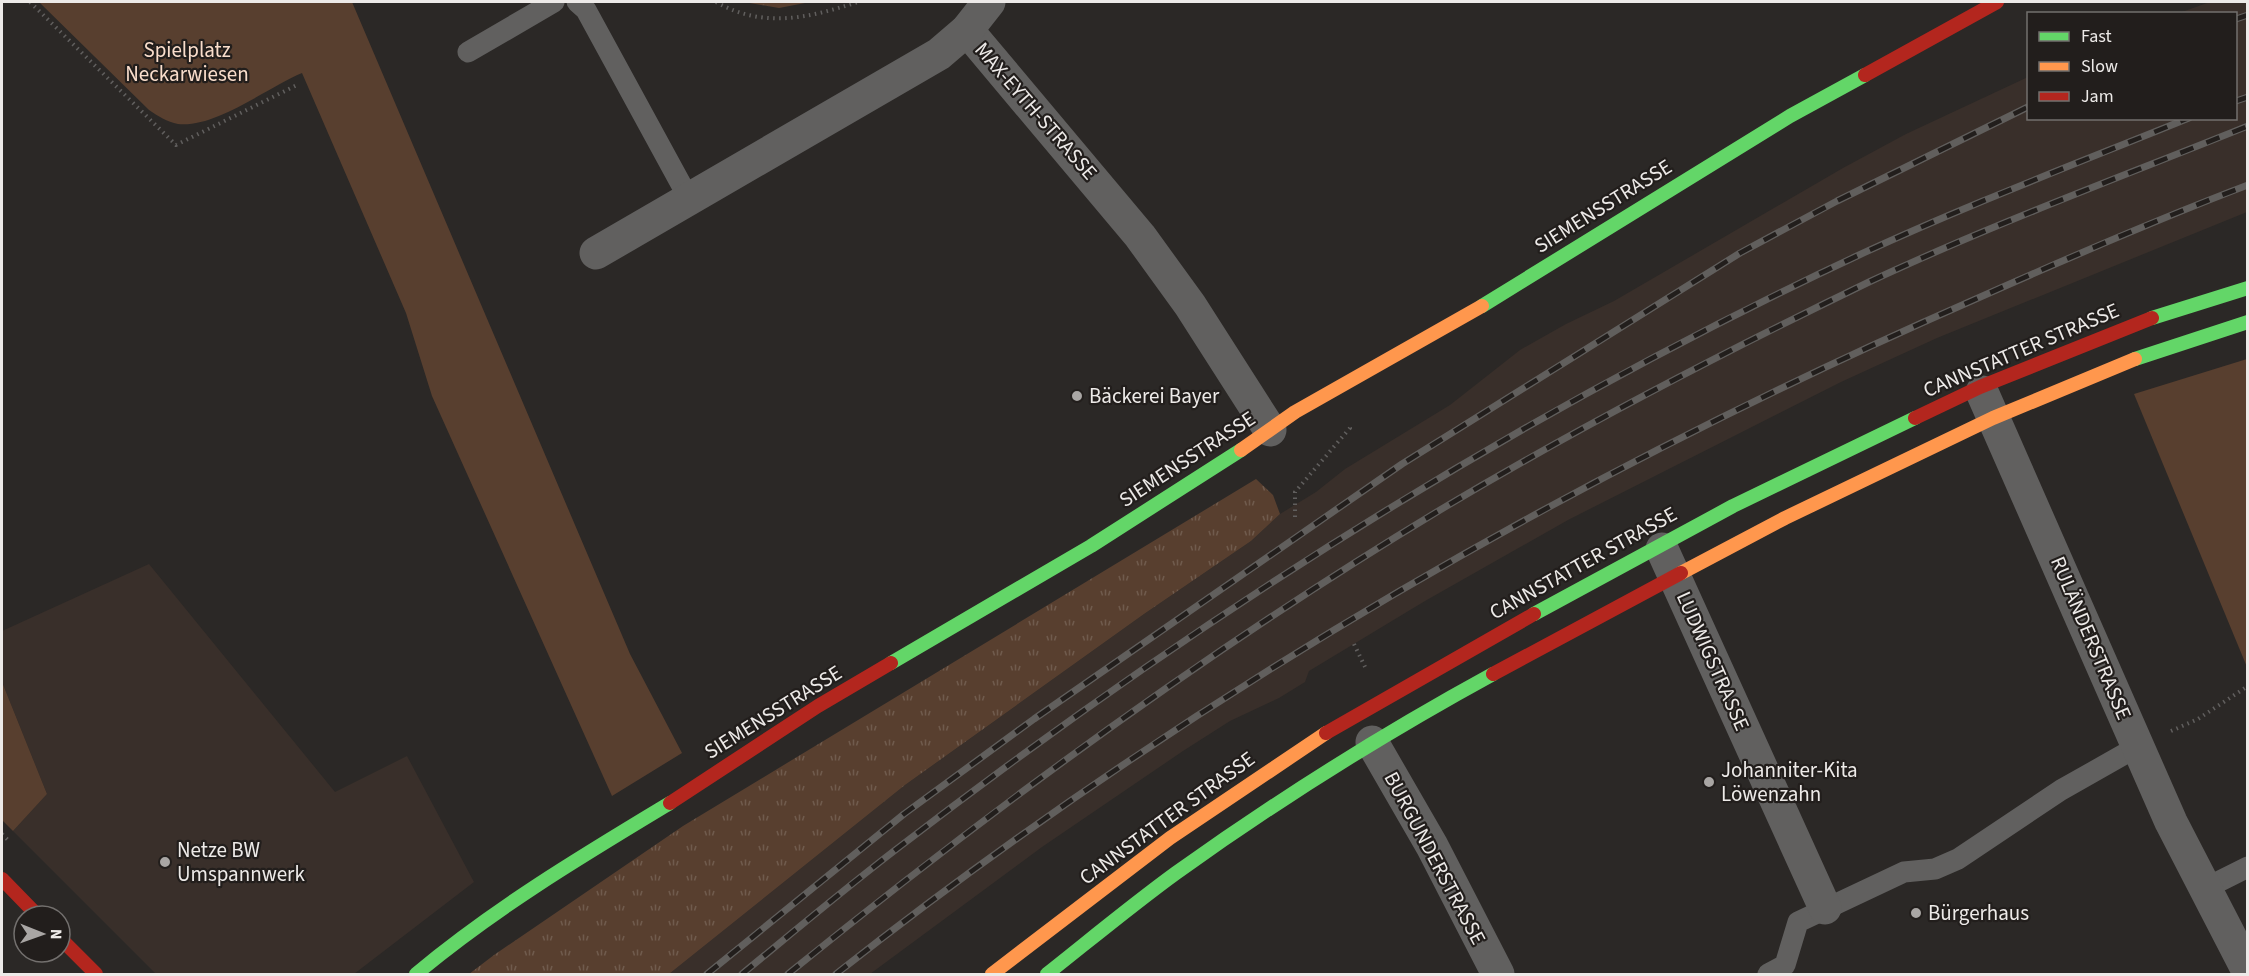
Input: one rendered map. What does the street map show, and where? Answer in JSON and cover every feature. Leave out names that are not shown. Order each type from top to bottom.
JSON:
[{"type":"main road","name":"SIEMENSSTRASSE","points":[[416,975],[463,935],[545,878],[673,801],[818,706],[1091,546],[1215,468],[1329,392],[1445,329],[1800,110],[1997,2]]},
{"type":"main road","name":"CANNSTATTER STRASSE","points":[[992,975],[1170,838],[1317,738],[1455,657],[1660,545],[1813,466],[1980,387],[2139,322],[2247,288]]},
{"type":"main road","points":[[1047,975],[1229,835],[1407,720],[1675,576],[1866,477],[1993,418],[2125,362],[2247,321]]},
{"type":"main road","points":[[2,879],[26,904]]},
{"type":"main road","points":[[72,950],[96,975]]},
{"type":"street","points":[[967,30],[989,2]]},
{"type":"street","name":"MAX-EYTH-STRASSE","points":[[596,253],[688,197],[939,54],[967,30],[1140,236],[1202,323],[1270,430]]},
{"type":"street","name":"RULÄNDERSTRASSE","points":[[1980,387],[2137,747],[2204,889],[2247,971]]},
{"type":"street","name":"LUDWIGSTRASSE","points":[[1660,545],[1825,908]]},
{"type":"street","name":"BURGUNDERSTRASSE","points":[[1372,742],[1415,820],[1429,839],[1498,975]]},
{"type":"lane","points":[[468,52],[554,2]]},
{"type":"lane","points":[[577,2],[586,10],[688,197]]},
{"type":"lane","points":[[1768,975],[1785,965],[1796,924],[1825,908],[1904,872],[1935,869],[1958,859],[2061,790],[2137,747]]},
{"type":"lane","points":[[2204,889],[2247,867]]},
{"type":"path","points":[[30,2],[176,145],[297,85]]},
{"type":"path","points":[[716,2],[748,16],[783,20],[812,16],[858,2]]},
{"type":"path","points":[[1295,517],[1295,492],[1350,428],[1329,392]]},
{"type":"path","points":[[2137,747],[2198,719],[2247,686]]},
{"type":"shaded area","points":[[2210,2],[2247,2],[2247,212],[1937,338],[1841,382],[1568,520],[1425,601],[1309,671],[1305,682],[1279,698],[1230,721],[1183,751],[1042,847],[870,974],[669,974],[905,785],[1144,614],[1251,541],[1280,514],[1316,492],[1345,469],[1450,405],[1520,350],[1614,301],[1843,168],[1906,134],[2027,77],[2027,120],[2237,120],[2237,12],[2182,12]]},
{"type":"shaded area","points":[[149,564],[335,792],[407,756],[474,882],[354,974],[156,974],[13,831],[47,794],[2,682],[2,631]]},
{"type":"green space","name":"Spielplatz Neckarwiesen","points":[[39,2],[352,2],[630,654],[682,753],[612,796],[432,396],[406,313],[302,73],[209,120],[193,124],[174,123],[149,110]]},
{"type":"green space","points":[[744,2],[810,2],[779,8]]},
{"type":"green space","points":[[2248,359],[2247,667],[2134,394]]},
{"type":"green space","points":[[1256,479],[1273,495],[1280,514],[1251,541],[1144,614],[905,785],[669,974],[469,974],[683,826]]},
{"type":"green space","points":[[2,682],[47,794],[13,831],[2,820]]},
{"type":"railway","points":[[2237,19],[2248,15]]},
{"type":"railway","points":[[2237,101],[2248,97]]},
{"type":"railway","points":[[707,974],[904,814],[1034,719],[1402,464],[1740,253],[1837,201],[2027,107]]},
{"type":"railway","points":[[742,974],[894,851],[1123,683],[1360,526],[1482,453],[1606,383],[1731,317],[1859,255],[2184,120]]},
{"type":"railway","points":[[788,974],[945,850],[1188,673],[1355,563],[1492,479],[1652,391],[1869,282],[2010,221],[2248,126]]},
{"type":"railway","points":[[836,974],[968,874],[1103,779],[1240,688],[1381,602],[1524,520],[1670,443],[1819,370],[2073,256],[2248,185]]},
{"type":"traffic: fast","points":[[1482,306],[1790,116],[1865,75]]},
{"type":"traffic: fast","points":[[2152,318],[2248,288]]},
{"type":"traffic: fast","points":[[2135,359],[2248,322]]},
{"type":"traffic: fast","points":[[1534,614],[1733,506],[1915,418]]},
{"type":"traffic: fast","points":[[891,663],[1091,546],[1241,450]]},
{"type":"traffic: fast","points":[[1047,974],[1127,910],[1214,846],[1371,744],[1493,674]]},
{"type":"traffic: fast","points":[[416,974],[508,905],[670,803]]},
{"type":"traffic: slow","points":[[1241,450],[1295,412],[1482,306]]},
{"type":"traffic: slow","points":[[1681,573],[1785,518],[1993,418],[2135,359]]},
{"type":"traffic: slow","points":[[992,974],[1170,838],[1326,733]]},
{"type":"traffic: jam","points":[[1865,75],[1997,2]]},
{"type":"traffic: jam","points":[[1915,418],[1980,387],[2152,318]]},
{"type":"traffic: jam","points":[[1493,674],[1681,573]]},
{"type":"traffic: jam","points":[[1326,733],[1534,614]]},
{"type":"traffic: jam","points":[[670,803],[818,706],[891,663]]},
{"type":"traffic: jam","points":[[2,879],[26,904]]},
{"type":"traffic: jam","points":[[72,950],[96,974]]},
{"type":"place","name":"Bäckerei Bayer","points":[[1077,396]]},
{"type":"place","name":"Johanniter-Kita Löwenzahn","points":[[1709,782]]},
{"type":"place","name":"Netze BW Umspannwerk","points":[[165,862]]},
{"type":"place","name":"Bürgerhaus","points":[[1916,913]]}]
